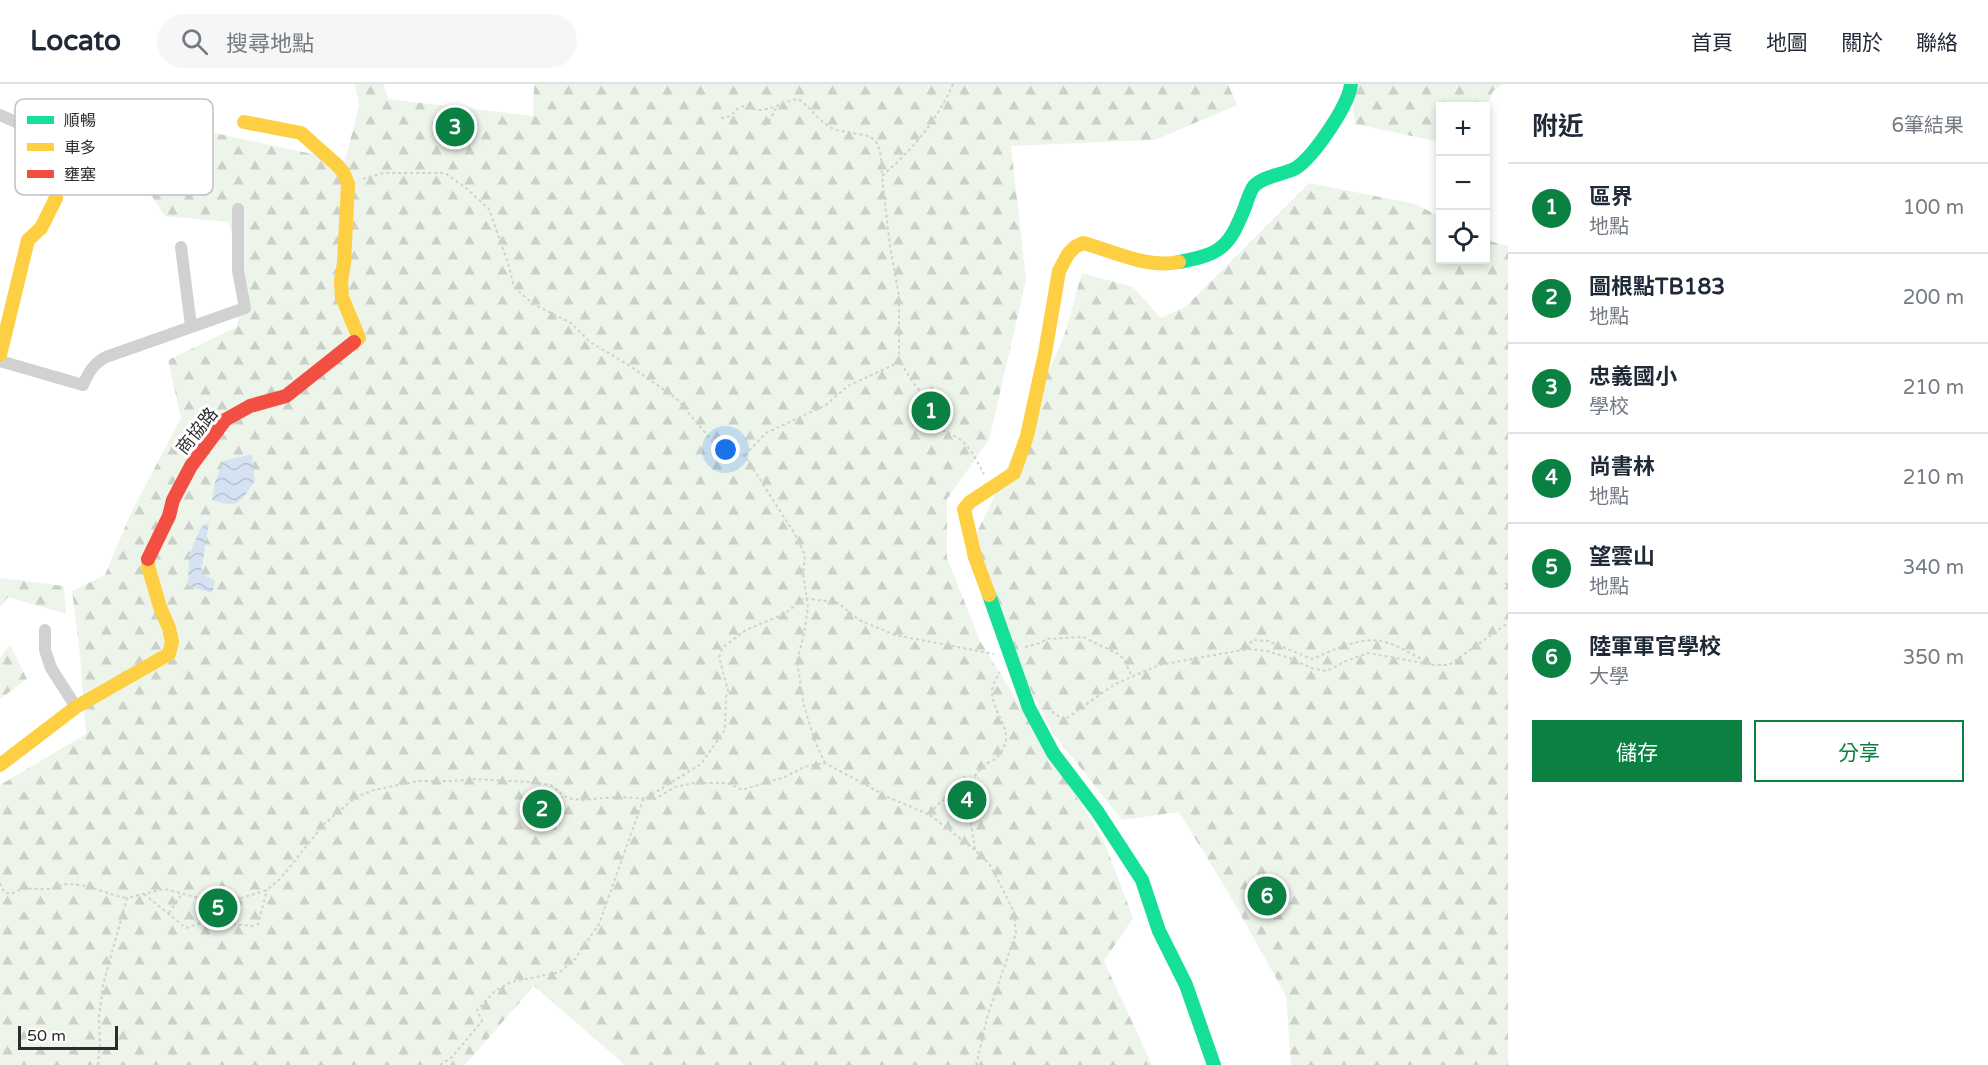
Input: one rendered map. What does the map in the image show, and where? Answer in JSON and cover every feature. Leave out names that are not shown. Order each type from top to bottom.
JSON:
[{"type":"street","points":[[1214,1065],[1186,985],[1159,931],[1142,880],[1097,811],[1053,753],[1029,708],[975,557],[964,509],[970,502],[1014,473],[1027,436],[1059,271],[1068,254],[1083,243],[1147,263],[1172,264],[1201,258],[1224,247],[1234,234],[1253,187],[1261,180],[1294,169],[1304,162],[1338,117],[1350,94],[1350,84]]},
{"type":"street","points":[[0,115],[15,122]]},
{"type":"street","points":[[244,122],[302,133],[304,138],[337,165],[348,184]]},
{"type":"street","name":"商協路","points":[[0,765],[76,708],[169,654],[172,642],[169,628],[148,567],[148,558],[169,516],[173,500],[191,466],[225,420],[250,406],[286,396],[360,338],[342,297],[341,281],[348,184]]},
{"type":"street","points":[[0,355],[28,240],[41,228],[56,198]]},
{"type":"street","points":[[0,361],[83,386],[96,362],[106,357],[245,308],[238,271],[238,209]]},
{"type":"street","points":[[181,247],[190,326]]},
{"type":"street","points":[[45,630],[45,650],[51,668],[76,708]]},
{"type":"path","points":[[882,176],[921,138],[946,100],[952,84]]},
{"type":"path","points":[[721,118],[730,117],[741,107],[748,106],[756,110],[798,99],[827,126],[871,137],[876,142],[880,153],[890,246],[899,296],[899,360],[933,408],[930,420],[938,429],[962,441],[969,448],[992,487]]},
{"type":"path","points":[[764,125],[770,120],[777,106]]},
{"type":"path","points":[[348,184],[383,174],[445,173],[489,209],[514,287],[533,303],[571,322],[590,342],[676,398],[717,447],[745,456],[798,539],[805,556],[803,573],[808,607],[797,661],[804,706],[816,744],[825,763],[890,798],[930,815],[975,850],[990,864],[1014,912],[1016,933],[988,1014],[976,1065]]},
{"type":"path","points":[[745,456],[766,433],[826,405],[848,386],[899,360]]},
{"type":"path","points":[[1505,583],[1508,586]]},
{"type":"path","points":[[440,1065],[452,1057],[482,1021],[477,1010],[495,991],[511,982],[560,972],[575,959],[599,924],[643,800],[701,764],[725,730],[728,691],[720,657],[723,647],[746,630],[784,614],[805,598],[838,603],[859,620],[896,635],[969,651],[1010,657]]},
{"type":"path","points":[[1044,706],[1064,720],[1115,684],[1159,665],[1248,649],[1267,651],[1311,668],[1327,671],[1368,653],[1434,665],[1449,665],[1508,623]]},
{"type":"path","points":[[930,815],[937,806],[972,781],[1005,745],[1007,738],[1004,723],[996,710],[991,692],[997,676],[1017,648],[1040,643],[1047,639],[1083,638],[1118,654],[1124,659],[1132,677]]},
{"type":"path","points":[[1248,649],[1252,640],[1268,641],[1312,659],[1351,644],[1379,640],[1434,665]]},
{"type":"path","points":[[0,884],[4,892],[11,894],[23,888],[50,889],[70,883],[93,888],[112,896],[127,898],[164,889],[222,904],[267,890],[280,879],[324,824],[356,797],[374,790],[418,781],[452,782],[476,779],[529,782],[551,786],[572,799],[617,797],[655,800],[675,787],[694,783],[728,783],[742,790],[785,777],[804,767],[825,763]]},
{"type":"path","points":[[965,785],[975,850]]},
{"type":"path","points":[[548,811],[564,796]]},
{"type":"path","points":[[144,894],[186,928],[204,922],[253,926],[258,924],[267,890]]},
{"type":"path","points":[[169,913],[182,894]]},
{"type":"path","points":[[98,1065],[99,1016],[103,985],[127,898]]},
{"type":"green space","points":[[355,84],[384,84],[388,99],[533,116],[534,84],[1228,84],[1237,105],[1155,140],[1011,146],[1026,280],[989,440],[947,499],[947,558],[980,641],[1104,841],[1133,918],[1104,961],[1152,1065],[625,1065],[534,986],[465,1065],[0,1065],[0,785],[86,734],[72,591],[105,575],[131,513],[181,418],[168,360],[237,327],[243,283],[229,222],[165,216],[151,195],[213,195],[213,133],[345,161],[359,106]]},
{"type":"green space","points":[[1350,84],[1504,84],[1493,91],[1488,102],[1436,102],[1436,141],[1355,124]]},
{"type":"green space","points":[[1309,183],[1416,204],[1436,215],[1436,264],[1490,264],[1490,241],[1508,246],[1508,1065],[1291,1065],[1286,996],[1228,892],[1179,812],[1122,820],[1052,732],[1006,642],[966,555],[996,493],[1064,336],[1082,273],[1133,287],[1161,318],[1185,307]]},
{"type":"green space","points":[[0,578],[64,586],[66,614],[8,597],[0,607]]},
{"type":"green space","points":[[10,645],[27,679],[0,699],[0,658]]},
{"type":"water","points":[[252,454],[255,481],[242,499],[234,504],[212,500],[215,482],[224,461]]},
{"type":"water","points":[[209,522],[201,573],[215,581],[212,593],[188,586],[189,555],[201,527]]},
{"type":"traffic: fast","points":[[1179,262],[1215,252],[1228,240],[1254,186],[1258,182],[1296,168],[1312,153],[1337,117],[1351,84]]},
{"type":"traffic: fast","points":[[989,595],[1029,708],[1053,753],[1097,811],[1142,880],[1159,931],[1186,985],[1214,1065]]},
{"type":"traffic: slow","points":[[244,122],[301,133],[343,172],[348,184],[341,281],[342,297],[359,338],[354,342]]},
{"type":"traffic: slow","points":[[0,355],[28,240],[41,228],[56,198]]},
{"type":"traffic: slow","points":[[989,595],[975,557],[964,509],[970,502],[1014,473],[1027,436],[1045,353],[1059,271],[1068,254],[1083,243],[1143,261],[1167,264],[1179,262]]},
{"type":"traffic: slow","points":[[0,765],[76,707],[169,654],[172,642],[169,628],[160,607],[148,559]]},
{"type":"traffic: jam","points":[[148,559],[169,516],[173,500],[191,466],[225,420],[250,406],[286,396],[354,342]]},
{"type":"place","name":"忠義國小","points":[[455,127]]},
{"type":"place","name":"區界","points":[[931,411]]},
{"type":"place","name":"尚書林","points":[[967,800]]},
{"type":"place","name":"圖根點TB183","points":[[542,809]]},
{"type":"place","name":"陸軍軍官學校","points":[[1267,896]]},
{"type":"place","name":"望雲山","points":[[218,908]]}]
